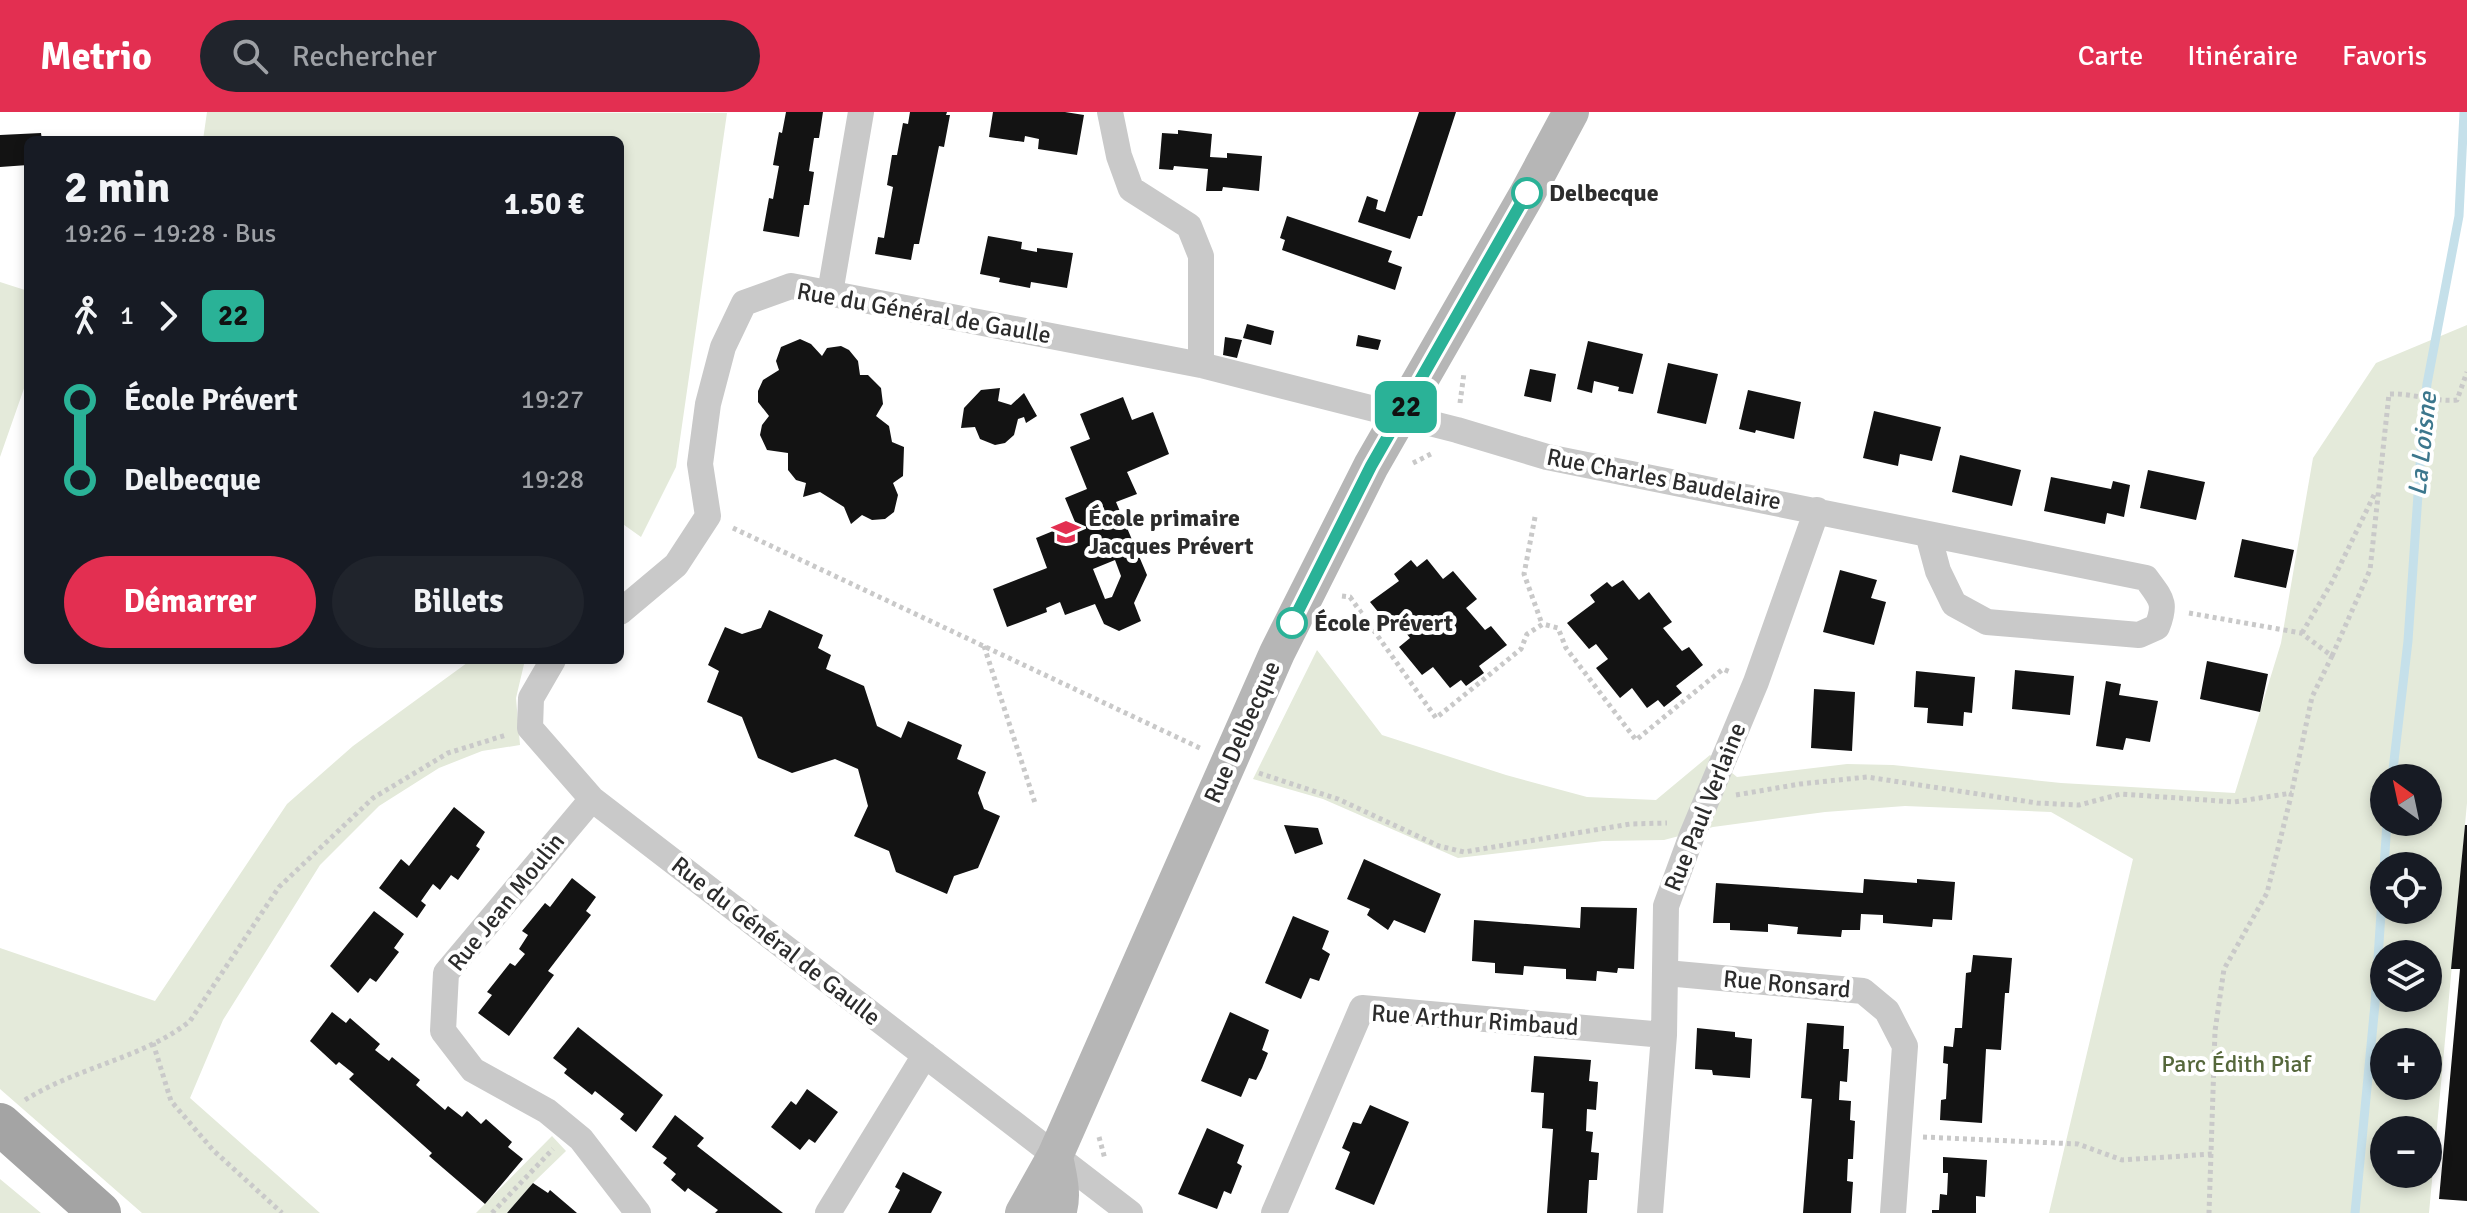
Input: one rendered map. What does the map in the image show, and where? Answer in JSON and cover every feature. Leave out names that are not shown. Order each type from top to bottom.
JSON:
[{"type":"main road","points":[[10,1114],[100,1213]]},
{"type":"main road","points":[[0,1159],[60,1213]]},
{"type":"street","points":[[830,293],[861,112]]},
{"type":"street","points":[[1110,112],[1119,156],[1131,189],[1189,226],[1201,256],[1201,365]]},
{"type":"street","name":"Rue Delbecque","points":[[1023,1213],[1055,1156],[1283,640],[1371,466],[1571,112]]},
{"type":"street","name":"Rue du Général de Gaulle","points":[[708,516],[700,464],[708,404],[723,347],[744,303],[791,286],[1201,365],[1401,416]]},
{"type":"street","name":"Rue Charles Baudelaire","points":[[1401,416],[1547,457],[2146,578],[2162,600],[2164,609]]},
{"type":"street","name":"Rue Paul Verlaine","points":[[1650,1213],[1664,1035],[1666,906],[1756,682],[1817,510]]},
{"type":"street","points":[[624,609],[676,565],[708,516]]},
{"type":"street","points":[[1928,534],[1938,571],[1954,604],[1987,622],[2139,635],[2157,627],[2164,609]]},
{"type":"street","points":[[530,728],[531,698],[551,664]]},
{"type":"street","name":"Rue du Général de Gaulle","points":[[530,728],[592,799],[1130,1213]]},
{"type":"street","name":"Rue Jean Moulin","points":[[592,799],[446,973],[443,1031],[473,1070],[547,1111],[581,1139],[638,1213]]},
{"type":"street","name":"Rue Ronsard","points":[[1666,973],[1863,991],[1887,1011],[1905,1046],[1893,1213]]},
{"type":"street","name":"Rue Arthur Rimbaud","points":[[1274,1213],[1362,1008],[1664,1035]]},
{"type":"street","points":[[828,1213],[925,1055]]},
{"type":"street","points":[[1055,1156],[1061,1192],[1058,1213]]},
{"type":"path","points":[[1403,471],[1445,448],[1457,430],[1464,369]]},
{"type":"path","points":[[2209,1213],[2215,1031],[2224,969],[2267,893],[2312,697],[2370,570],[2389,394],[2405,393],[2445,401],[2457,400],[2467,372]]},
{"type":"path","points":[[2301,633],[2332,582],[2377,489]]},
{"type":"path","points":[[708,516],[1228,761],[1338,799],[1439,846],[1464,852],[1630,824],[1670,823]]},
{"type":"path","points":[[1535,517],[1524,574],[1543,624]]},
{"type":"path","points":[[1329,593],[1350,597],[1436,718],[1521,649],[1527,634],[1543,624],[1558,628],[1566,648],[1636,740],[1723,669],[1756,682]]},
{"type":"path","points":[[2164,609],[2301,633],[2332,656]]},
{"type":"path","points":[[984,645],[1035,803]]},
{"type":"path","points":[[10,1114],[51,1084],[172,1035],[190,1021],[279,887],[373,798],[448,753],[530,728]]},
{"type":"path","points":[[1731,796],[1867,777],[2037,803],[2079,805],[2121,794],[2234,802],[2292,793]]},
{"type":"path","points":[[153,1043],[171,1101],[213,1150],[282,1213]]},
{"type":"path","points":[[1096,1127],[1107,1166],[1099,1188]]},
{"type":"path","points":[[492,1213],[571,1131]]},
{"type":"path","points":[[1898,1136],[2078,1144],[2122,1160],[2212,1154]]},
{"type":"green space","points":[[207,112],[727,113],[676,467],[641,537],[624,525],[624,136],[204,136]]},
{"type":"green space","points":[[0,282],[24,290],[24,388],[0,457]]},
{"type":"green space","name":"Parc Édith Piaf","points":[[2467,325],[2467,803],[2442,1073],[2442,1028],[2370,1028],[2370,1100],[2439,1100],[2438,1116],[2370,1116],[2370,1188],[2431,1188],[2429,1213],[2049,1213],[2133,859],[2051,812],[1905,806],[1825,812],[1713,827],[1664,840],[1603,841],[1458,858],[1323,799],[1253,779],[1317,650],[1382,735],[1587,797],[1656,800],[1710,755],[1737,777],[1847,764],[1893,765],[2061,783],[2235,793],[2281,643],[2313,458],[2376,363]]},
{"type":"green space","points":[[466,664],[524,664],[516,698],[520,745],[482,751],[439,768],[379,806],[320,865],[223,1020],[190,1098],[320,1213],[142,1213],[0,1089],[0,948],[155,1001],[287,804],[353,746]]},
{"type":"green space","points":[[552,1136],[566,1151],[507,1213],[476,1213]]},
{"type":"green space","points":[[0,1179],[41,1213],[0,1213]]},
{"type":"building","points":[[786,112],[823,112],[819,138],[814,138],[809,171],[814,172],[809,205],[804,205],[799,237],[763,231],[769,198],[773,199],[779,166],[773,165]]},
{"type":"building","points":[[910,112],[947,112],[946,115],[950,115],[944,147],[939,146],[919,244],[914,244],[911,260],[875,254],[878,237],[884,238],[893,187],[887,185],[892,155],[897,155],[903,123],[908,124]]},
{"type":"building","points":[[993,112],[1084,115],[1077,155],[1038,149],[1039,139],[1025,136],[1024,142],[989,137]]},
{"type":"building","points":[[1419,112],[1456,112],[1422,216],[1418,216],[1410,239],[1358,222],[1367,196],[1378,200],[1376,209],[1385,212]]},
{"type":"building","points":[[1178,130],[1212,134],[1210,157],[1227,158],[1227,153],[1262,156],[1259,191],[1223,187],[1222,191],[1206,191],[1208,169],[1174,166],[1173,170],[1159,169],[1162,133],[1178,134]]},
{"type":"building","points":[[41,133],[41,136],[24,136],[24,165],[0,167],[0,135]]},
{"type":"building","points":[[1287,216],[1392,251],[1388,262],[1402,267],[1395,290],[1282,250],[1285,240],[1280,238]]},
{"type":"building","points":[[988,236],[1022,242],[1021,249],[1073,253],[1067,288],[1031,282],[1030,288],[999,282],[1000,278],[980,274]]},
{"type":"building","points":[[1247,324],[1274,331],[1271,345],[1243,338]]},
{"type":"building","points":[[1358,335],[1381,340],[1378,350],[1356,346]]},
{"type":"building","points":[[1225,337],[1242,340],[1237,358],[1223,355]]},
{"type":"building","points":[[800,339],[811,344],[822,356],[827,348],[841,346],[849,350],[858,361],[860,375],[868,375],[881,388],[883,404],[876,416],[889,426],[892,442],[904,447],[903,476],[893,483],[898,495],[894,512],[885,519],[872,520],[862,515],[851,524],[844,507],[820,492],[803,497],[806,483],[796,480],[788,470],[788,453],[767,450],[760,435],[762,425],[769,416],[758,402],[758,391],[763,380],[779,370],[776,361],[781,347]]},
{"type":"building","points":[[1588,341],[1643,354],[1633,394],[1594,381],[1592,393],[1577,389]]},
{"type":"building","points":[[1668,363],[1718,374],[1706,424],[1657,413]]},
{"type":"building","points":[[1530,369],[1556,374],[1551,402],[1524,396]]},
{"type":"building","points":[[1000,388],[998,401],[1011,405],[1024,393],[1037,416],[1026,423],[1024,417],[1018,419],[1014,435],[1005,443],[995,445],[980,439],[975,427],[961,428],[964,408],[981,390]]},
{"type":"building","points":[[1748,390],[1801,402],[1794,439],[1739,429]]},
{"type":"building","points":[[1123,397],[1132,420],[1153,412],[1169,454],[1127,472],[1137,494],[1116,502],[1147,575],[1134,603],[1141,621],[1119,631],[1104,624],[1095,604],[1065,615],[1060,602],[1046,608],[1047,612],[1007,627],[993,589],[1047,568],[1036,538],[1075,522],[1065,498],[1087,489],[1070,447],[1090,439],[1080,414]],"holes":[[[1115,560],[1121,576],[1112,597],[1105,599],[1093,569]]]},
{"type":"building","points":[[1874,411],[1941,427],[1932,461],[1900,454],[1898,466],[1863,458]]},
{"type":"building","points":[[1960,455],[2021,470],[2012,506],[1952,492]]},
{"type":"building","points":[[2148,470],[2205,482],[2196,520],[2140,508]]},
{"type":"building","points":[[2051,477],[2111,489],[2113,481],[2130,485],[2124,517],[2107,513],[2105,524],[2044,511]]},
{"type":"building","points":[[2242,539],[2294,550],[2286,588],[2234,577]]},
{"type":"building","points":[[1427,559],[1443,579],[1453,571],[1477,599],[1466,608],[1485,630],[1491,626],[1507,645],[1479,666],[1484,673],[1466,686],[1461,680],[1450,688],[1433,667],[1422,675],[1399,647],[1410,638],[1399,624],[1392,629],[1370,602],[1399,581],[1394,574],[1411,560],[1417,567]]},
{"type":"building","points":[[1840,570],[1877,580],[1871,598],[1886,602],[1874,645],[1823,632]]},
{"type":"building","points":[[1623,580],[1639,600],[1649,592],[1672,622],[1663,628],[1682,651],[1689,647],[1703,665],[1676,686],[1682,693],[1664,707],[1658,700],[1647,708],[1632,688],[1620,698],[1596,668],[1608,659],[1596,644],[1589,649],[1567,623],[1595,602],[1590,595],[1607,582],[1612,587]]},
{"type":"building","points":[[769,610],[823,635],[818,648],[831,655],[826,669],[864,686],[877,726],[901,738],[908,721],[962,745],[957,759],[986,772],[978,793],[984,809],[1000,816],[978,868],[954,876],[947,894],[896,872],[889,851],[854,836],[868,806],[858,769],[835,759],[792,773],[758,758],[742,717],[707,702],[719,671],[708,665],[725,627],[742,634],[761,628]]},
{"type":"building","points":[[2207,661],[2268,674],[2260,712],[2200,699]]},
{"type":"building","points":[[2015,670],[2074,676],[2070,715],[2012,709]]},
{"type":"building","points":[[1916,671],[1975,677],[1972,713],[1964,712],[1963,726],[1927,723],[1928,708],[1914,707]]},
{"type":"building","points":[[2106,681],[2121,684],[2119,695],[2158,701],[2150,742],[2126,738],[2123,750],[2096,746]]},
{"type":"building","points":[[1814,689],[1855,692],[1852,751],[1811,748]]},
{"type":"building","points":[[454,807],[485,832],[476,846],[480,849],[458,880],[451,875],[440,890],[433,884],[421,901],[426,905],[417,918],[379,888],[401,859],[409,866]]},
{"type":"building","points":[[1284,825],[1318,828],[1323,844],[1295,854]]},
{"type":"building","points":[[2467,825],[2467,1201],[2439,1199],[2460,969],[2451,969]]},
{"type":"building","points":[[1364,859],[1441,894],[1425,933],[1394,920],[1388,930],[1367,915],[1370,909],[1347,899]]},
{"type":"building","points":[[572,878],[596,897],[586,911],[591,915],[548,971],[554,975],[509,1036],[478,1013],[492,995],[487,992],[510,963],[515,966],[525,954],[519,949],[528,935],[522,931],[545,903],[550,907]]},
{"type":"building","points":[[1864,879],[1955,882],[1952,920],[1933,919],[1932,927],[1883,923],[1883,915],[1861,914],[1860,930],[1842,930],[1841,937],[1797,934],[1798,927],[1768,924],[1768,932],[1730,930],[1730,923],[1713,923],[1716,883],[1863,893]]},
{"type":"building","points":[[1581,907],[1637,908],[1634,969],[1618,968],[1617,973],[1597,971],[1596,981],[1566,979],[1566,969],[1524,966],[1523,975],[1495,973],[1495,963],[1472,961],[1474,920],[1580,928]]},
{"type":"building","points":[[374,911],[404,934],[394,948],[399,952],[376,982],[370,978],[358,993],[330,966]]},
{"type":"building","points":[[1293,916],[1329,931],[1322,949],[1330,954],[1319,981],[1310,978],[1301,999],[1265,983]]},
{"type":"building","points":[[1973,955],[2012,958],[2009,993],[2005,993],[2001,1050],[1986,1049],[1982,1123],[1940,1120],[1941,1100],[1946,1099],[1948,1064],[1943,1063],[1944,1046],[1953,1047],[1955,1028],[1962,1028],[1966,973],[1971,972]]},
{"type":"building","points":[[332,1012],[346,1023],[350,1018],[380,1044],[375,1050],[389,1061],[392,1057],[420,1080],[416,1085],[445,1110],[448,1106],[462,1117],[467,1111],[481,1124],[486,1119],[512,1142],[508,1147],[523,1159],[485,1204],[429,1156],[432,1153],[349,1079],[354,1074],[339,1062],[336,1065],[310,1041]]},
{"type":"building","points":[[1230,1012],[1269,1030],[1262,1050],[1268,1053],[1262,1068],[1256,1080],[1249,1078],[1241,1097],[1201,1081]]},
{"type":"building","points":[[1807,1023],[1844,1026],[1843,1049],[1849,1049],[1847,1082],[1840,1081],[1839,1100],[1851,1101],[1850,1120],[1855,1121],[1853,1159],[1848,1159],[1847,1181],[1853,1182],[1851,1213],[1803,1213],[1812,1099],[1801,1098]]},
{"type":"building","points":[[578,1027],[663,1095],[636,1132],[620,1119],[624,1114],[595,1091],[592,1095],[564,1073],[567,1069],[553,1058]]},
{"type":"building","points":[[1697,1028],[1735,1032],[1735,1037],[1752,1039],[1750,1078],[1713,1075],[1712,1070],[1695,1069]]},
{"type":"building","points":[[1534,1056],[1591,1060],[1589,1081],[1598,1082],[1596,1110],[1587,1109],[1586,1131],[1593,1132],[1591,1152],[1599,1153],[1597,1180],[1589,1180],[1587,1213],[1547,1213],[1553,1129],[1542,1128],[1544,1093],[1531,1092]]},
{"type":"building","points":[[807,1089],[838,1112],[815,1143],[809,1139],[800,1150],[771,1127],[791,1101],[796,1105]]},
{"type":"building","points":[[1370,1105],[1409,1122],[1374,1205],[1335,1189],[1350,1152],[1342,1148],[1353,1122],[1361,1124]]},
{"type":"building","points":[[675,1115],[704,1138],[697,1146],[783,1213],[715,1213],[718,1210],[688,1188],[685,1192],[671,1180],[676,1174],[663,1163],[667,1158],[652,1147]]},
{"type":"building","points":[[1207,1128],[1244,1145],[1237,1163],[1242,1166],[1231,1194],[1224,1191],[1217,1209],[1178,1194]]},
{"type":"building","points":[[1943,1157],[1987,1160],[1985,1197],[1976,1196],[1976,1213],[1932,1213],[1932,1210],[1939,1210],[1940,1194],[1947,1195],[1948,1173],[1943,1173]]},
{"type":"building","points":[[903,1172],[942,1192],[931,1213],[888,1213],[900,1190],[895,1187]]},
{"type":"building","points":[[533,1183],[548,1193],[550,1190],[577,1213],[507,1213]]},
{"type":"waterway","name":"La Loisne","points":[[2394,764],[2408,641],[2423,421],[2427,384],[2459,216],[2464,112]]},
{"type":"waterway","name":"La Loisne","points":[[2355,1213],[2375,1004],[2386,836]]},
{"type":"bus line","name":"22","points":[[1292,623],[1371,466],[1527,193]]},
{"type":"place","name":"Delbecque","points":[[1527,193]]},
{"type":"place","name":"École primaire Jacques Prévert","points":[[1066,532]]},
{"type":"place","name":"École Prévert","points":[[1292,623]]}]
